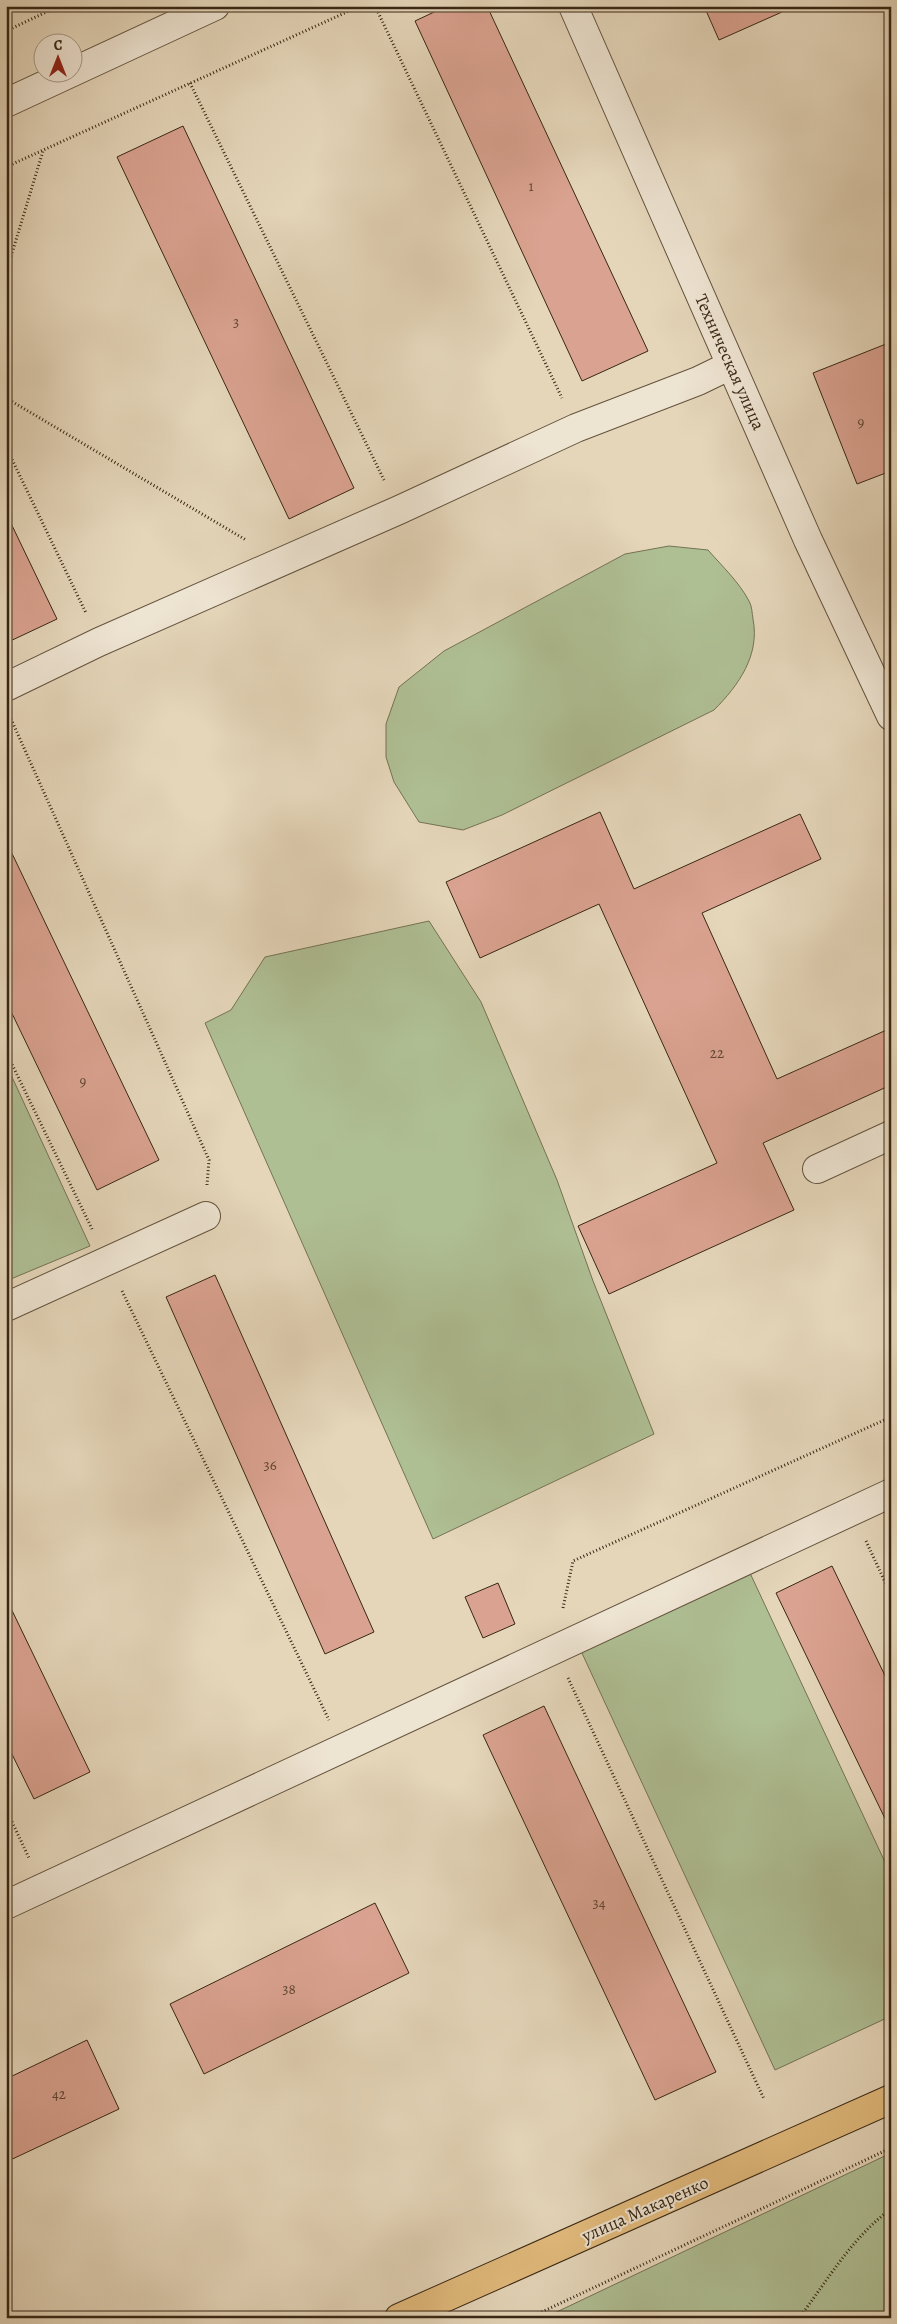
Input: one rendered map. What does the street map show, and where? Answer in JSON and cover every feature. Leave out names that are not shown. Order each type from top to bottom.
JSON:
[{"type":"main road","name":"улица Макаренко","points":[[399,2318],[891,2099]]},
{"type":"street","points":[[6,103],[216,6]]},
{"type":"street","name":"Техническая улица","points":[[573,6],[808,540],[891,716]]},
{"type":"street","points":[[6,687],[99,642],[399,510],[576,428],[731,365]]},
{"type":"street","points":[[817,1170],[891,1135]]},
{"type":"street","points":[[6,1307],[206,1216]]},
{"type":"street","points":[[6,1905],[554,1648],[891,1493]]},
{"type":"path","points":[[6,31],[59,6]]},
{"type":"path","points":[[6,167],[360,6]]},
{"type":"path","points":[[375,6],[576,428]]},
{"type":"path","points":[[190,83],[399,510]]},
{"type":"path","points":[[6,272],[43,150]]},
{"type":"path","points":[[6,398],[281,561]]},
{"type":"path","points":[[6,447],[99,642]]},
{"type":"path","points":[[10,717],[209,1160],[206,1216]]},
{"type":"path","points":[[6,1052],[342,1747]]},
{"type":"path","points":[[764,2099],[554,1648],[573,1562],[891,1417]]},
{"type":"path","points":[[852,1510],[891,1595]]},
{"type":"path","points":[[6,1809],[44,1888]]},
{"type":"path","points":[[529,2318],[891,2148]]},
{"type":"path","points":[[799,2318],[847,2252],[881,2216],[891,2209]]},
{"type":"green space","points":[[669,546],[708,550],[735,581],[751,605],[754,632],[753,645],[746,669],[732,690],[714,710],[502,815],[463,830],[419,822],[394,782],[386,757],[386,724],[399,687],[444,651],[625,554]]},
{"type":"green space","points":[[429,921],[481,1002],[557,1180],[593,1281],[654,1434],[433,1539],[205,1023],[231,1010],[265,957]]},
{"type":"green space","points":[[6,1064],[90,1246],[6,1281]]},
{"type":"green space","points":[[750,1573],[891,1875],[891,2016],[775,2070],[581,1651]]},
{"type":"green space","points":[[891,2153],[891,2318],[544,2318]]},
{"type":"building","points":[[447,6],[487,6],[648,351],[582,381],[415,21]]},
{"type":"building","points":[[704,6],[780,6],[782,12],[719,40]]},
{"type":"building","points":[[183,126],[354,488],[289,519],[117,157]]},
{"type":"building","points":[[891,342],[891,471],[857,484],[813,373]]},
{"type":"building","points":[[6,513],[57,619],[6,643]]},
{"type":"building","points":[[600,812],[634,889],[800,814],[821,859],[702,913],[777,1079],[891,1028],[891,1085],[763,1143],[794,1210],[609,1294],[578,1226],[717,1163],[599,904],[480,958],[446,882]]},
{"type":"building","points":[[6,841],[159,1160],[97,1190],[6,1001]]},
{"type":"building","points":[[215,1275],[374,1632],[325,1654],[166,1297]]},
{"type":"building","points":[[832,1566],[891,1688],[891,1831],[776,1593]]},
{"type":"building","points":[[498,1583],[515,1624],[483,1638],[465,1597]]},
{"type":"building","points":[[6,1598],[90,1772],[34,1799],[6,1742]]},
{"type":"building","points":[[544,1706],[716,2072],[655,2100],[483,1735]]},
{"type":"building","points":[[375,1903],[409,1973],[204,2074],[170,2004]]},
{"type":"building","points":[[87,2040],[119,2109],[6,2162],[6,2079]]}]
